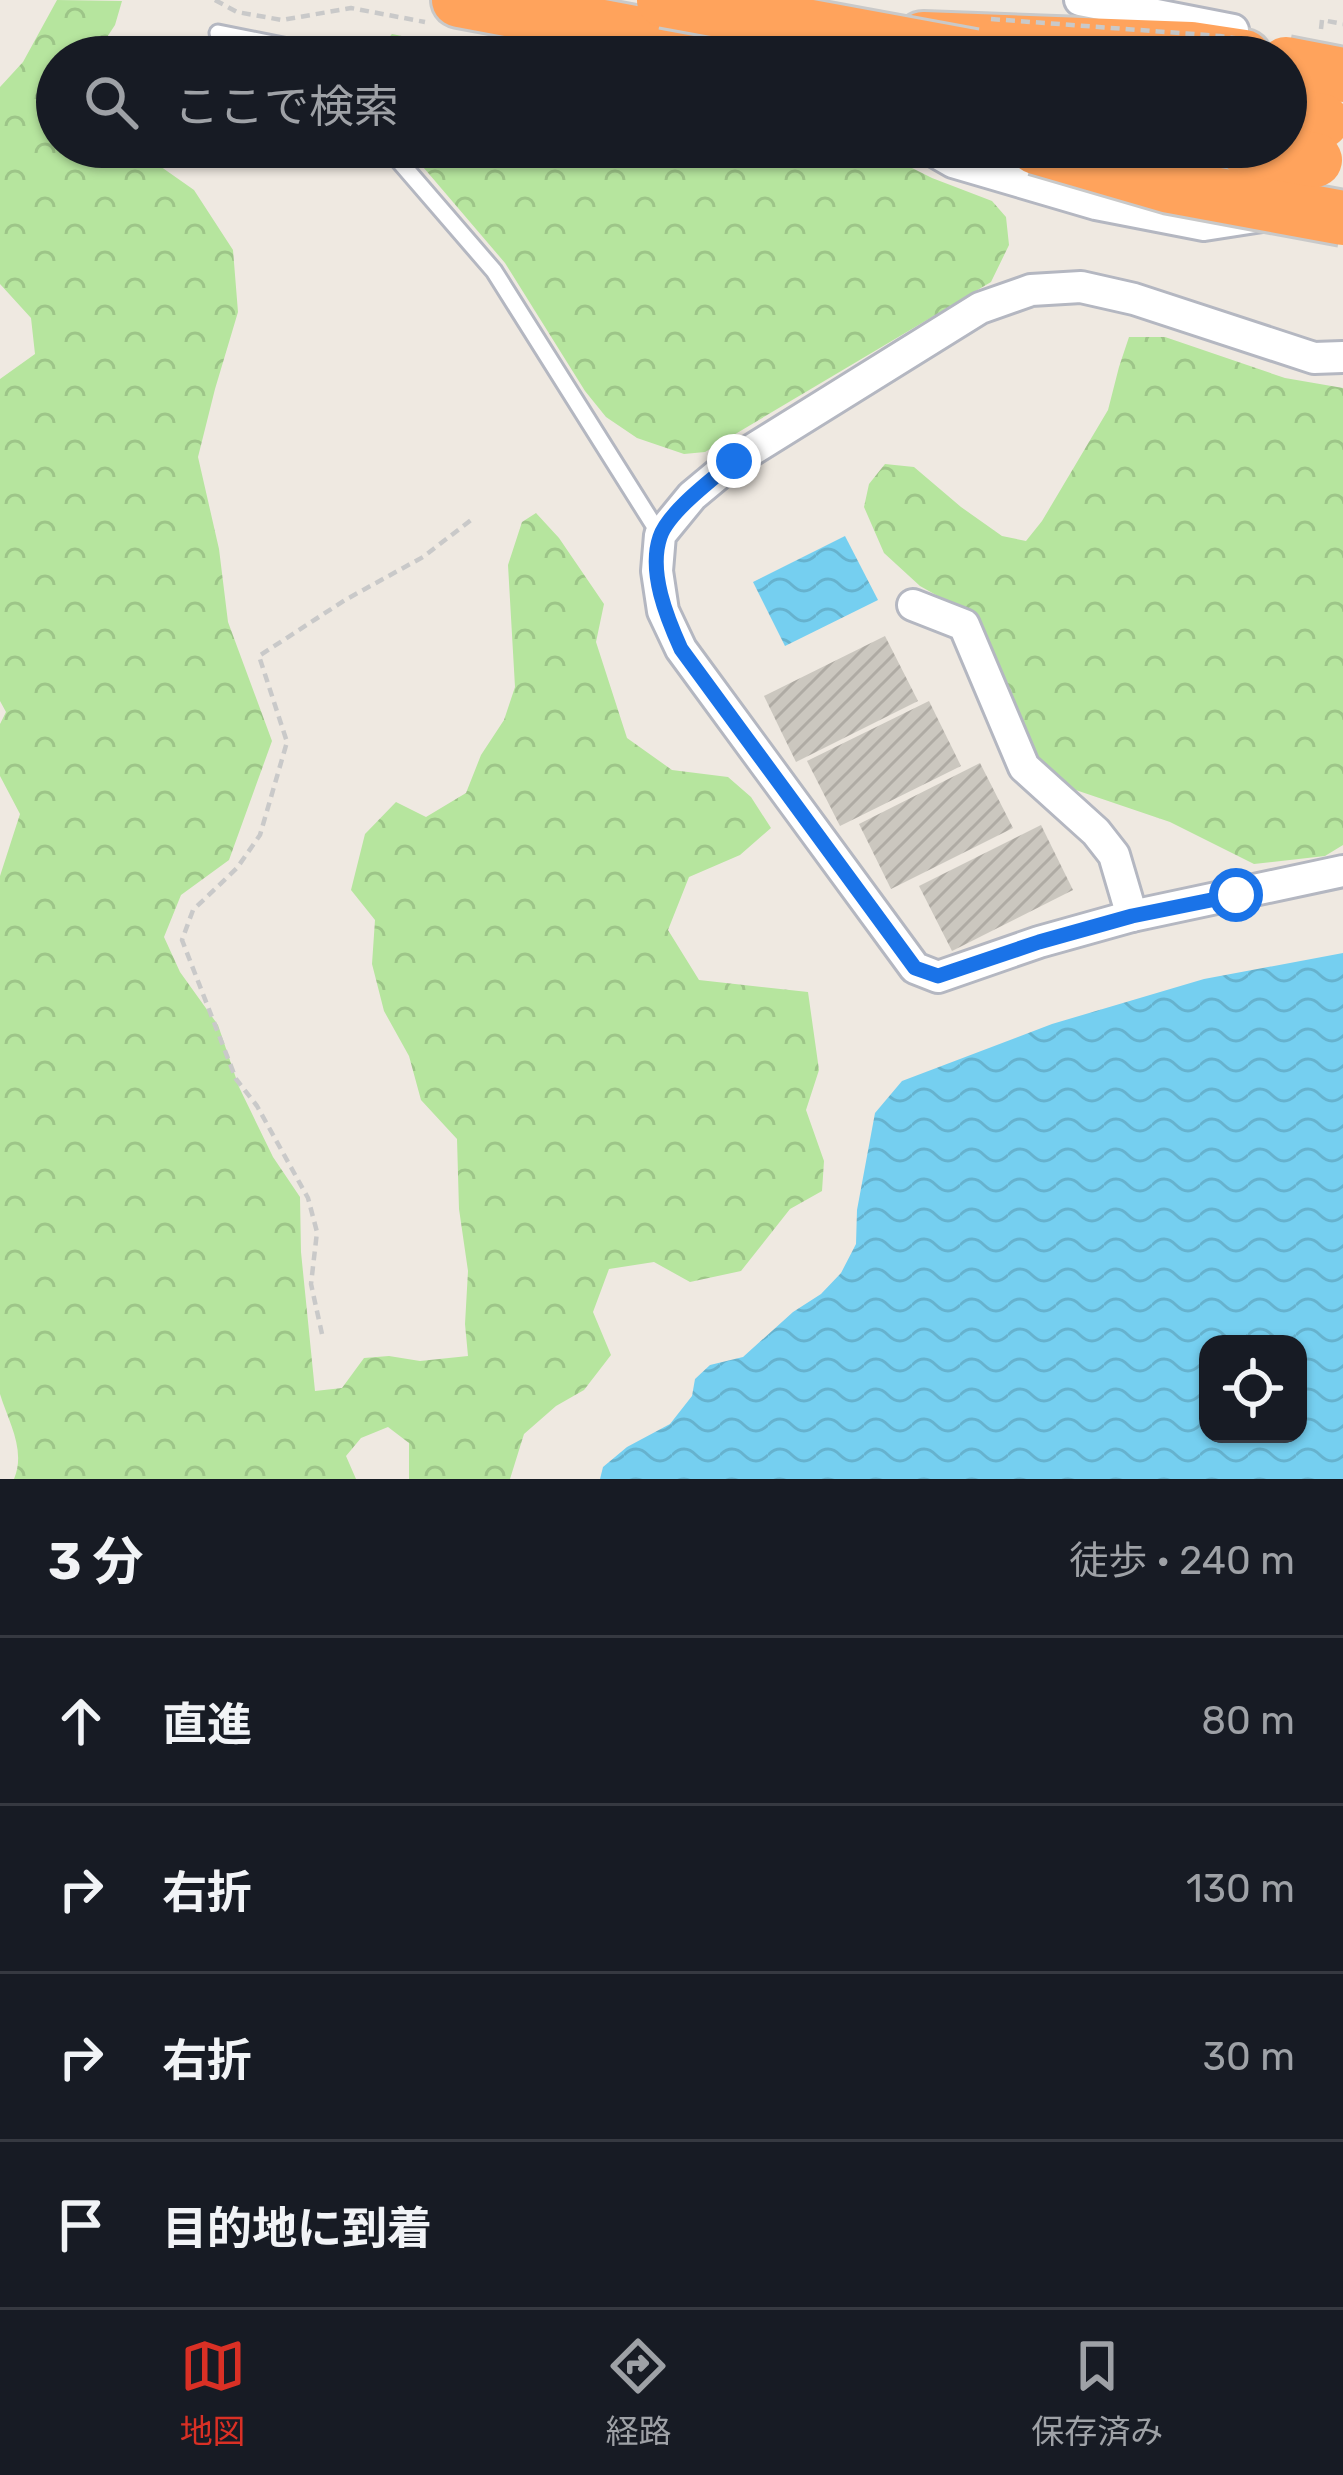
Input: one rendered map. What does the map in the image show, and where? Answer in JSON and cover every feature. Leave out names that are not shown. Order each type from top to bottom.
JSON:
[{"type":"highway","points":[[450,12],[929,36]]},
{"type":"highway","points":[[668,20],[694,36]]},
{"type":"highway","points":[[668,20],[709,36]]},
{"type":"highway","points":[[849,32],[936,36]]},
{"type":"highway","points":[[1307,88],[1343,124]]},
{"type":"highway","points":[[1307,159],[1343,166]]},
{"type":"highway","points":[[1108,168],[1170,186],[1318,213]]},
{"type":"street","points":[[1080,0],[1237,30],[1245,36]]},
{"type":"street","points":[[973,168],[1096,204],[1204,225],[1318,213]]},
{"type":"street","points":[[1343,357],[1314,358],[1134,298],[1081,287],[1031,290],[980,308],[734,461],[692,496],[660,535],[657,571],[664,611],[681,649],[915,968],[938,976],[1132,916],[1343,872]]},
{"type":"street","points":[[913,605],[964,625],[1024,767],[1096,832],[1114,855],[1132,916]]},
{"type":"lane","points":[[218,33],[233,36]]},
{"type":"lane","points":[[405,168],[494,271],[660,535]]},
{"type":"path","points":[[215,0],[237,12],[282,20],[351,8],[450,12]]},
{"type":"path","points":[[1140,36],[1222,36]]},
{"type":"path","points":[[322,1334],[311,1284],[317,1232],[308,1198],[257,1106],[236,1079],[182,940],[193,910],[236,868],[260,835],[287,742],[259,656],[422,557],[475,517]]},
{"type":"green space","points":[[57,0],[122,1],[108,36],[37,36]]},
{"type":"green space","points":[[36,38],[36,168],[163,168],[194,190],[233,250],[238,312],[198,457],[219,549],[228,622],[272,741],[229,860],[181,895],[164,937],[180,972],[218,1025],[239,1087],[273,1157],[300,1197],[315,1391],[342,1388],[364,1358],[420,1361],[468,1356],[468,1271],[459,1209],[457,1139],[421,1100],[409,1056],[384,1011],[372,964],[375,920],[351,890],[365,834],[396,802],[426,817],[466,793],[481,755],[504,720],[515,687],[508,565],[522,522],[536,513],[604,604],[596,642],[627,738],[672,770],[728,777],[751,797],[771,828],[740,855],[689,877],[668,930],[699,980],[808,992],[819,1070],[806,1110],[824,1161],[822,1191],[790,1209],[741,1271],[690,1282],[654,1262],[609,1269],[593,1312],[611,1355],[584,1390],[556,1406],[524,1434],[510,1479],[409,1479],[409,1443],[388,1427],[361,1438],[346,1456],[356,1479],[14,1479],[17,1447],[0,1394],[0,876],[20,814],[0,776],[0,724],[6,712],[0,701],[0,379],[35,354],[31,318],[0,284],[0,87],[23,62]]},
{"type":"green space","points":[[424,168],[912,168],[992,201],[1006,217],[1009,245],[991,282],[705,452],[684,454],[637,438],[606,417],[505,263]]},
{"type":"green space","points":[[1129,337],[1165,337],[1285,378],[1343,388],[1343,845],[1325,856],[1254,864],[1170,822],[1058,784],[1031,753],[975,617],[920,586],[884,553],[864,507],[869,484],[885,464],[914,467],[1002,536],[1026,541],[1108,410]]},
{"type":"water","points":[[845,536],[878,600],[785,646],[753,582]]},
{"type":"water","points":[[1343,953],[1343,1479],[600,1479],[603,1467],[627,1447],[670,1424],[692,1396],[695,1379],[710,1365],[743,1357],[841,1273],[856,1244],[857,1210],[875,1113],[902,1081],[1052,1024],[1204,979]]},
{"type":"building","points":[[885,636],[918,701],[796,762],[764,696]]},
{"type":"building","points":[[929,701],[961,766],[840,826],[807,761]]},
{"type":"building","points":[[980,763],[1013,828],[891,889],[859,824]]},
{"type":"building","points":[[1041,825],[1073,890],[952,951],[919,886]]},
{"type":"route","points":[[734,461],[692,496],[660,535],[657,571],[664,611],[681,649],[915,968],[938,976],[1132,916],[1236,895]]}]
